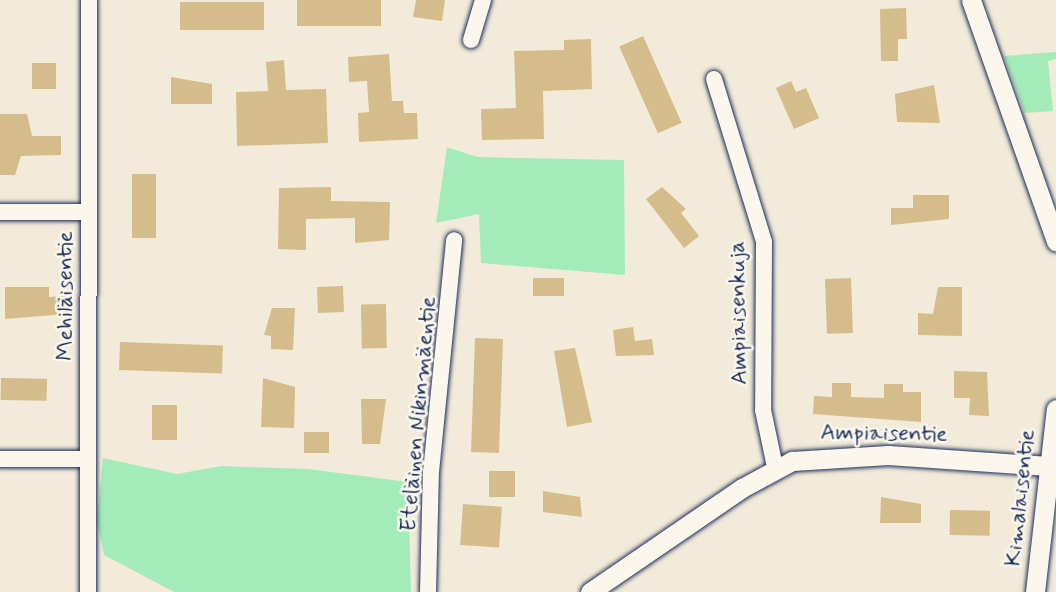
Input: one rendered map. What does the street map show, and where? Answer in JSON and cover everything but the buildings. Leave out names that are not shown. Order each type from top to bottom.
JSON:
[{"type":"street","name":"Mehiläisentie","points":[[88,592],[89,0]]},
{"type":"street","points":[[471,40],[483,0]]},
{"type":"street","points":[[971,0],[1056,242]]},
{"type":"street","name":"Ampiaisenkuja","points":[[714,79],[764,242],[763,410],[775,467]]},
{"type":"street","points":[[0,212],[89,212]]},
{"type":"street","name":"Eteläinen Nikinmäentie","points":[[428,592],[431,472],[454,240]]},
{"type":"street","name":"Kimalaisentie","points":[[1035,592],[1056,409]]},
{"type":"street","name":"Ampiaisentie","points":[[590,592],[775,467],[815,456],[888,455],[1049,466]]},
{"type":"street","points":[[0,459],[88,458]]},
{"type":"green space","points":[[1056,52],[1056,59],[1048,61],[1053,111],[1025,113],[1004,56]]},
{"type":"green space","points":[[447,147],[477,157],[624,160],[625,275],[481,263],[479,214],[436,223]]},
{"type":"green space","points":[[103,458],[177,474],[221,466],[308,469],[408,482],[411,592],[174,592],[104,555],[97,522]]}]
